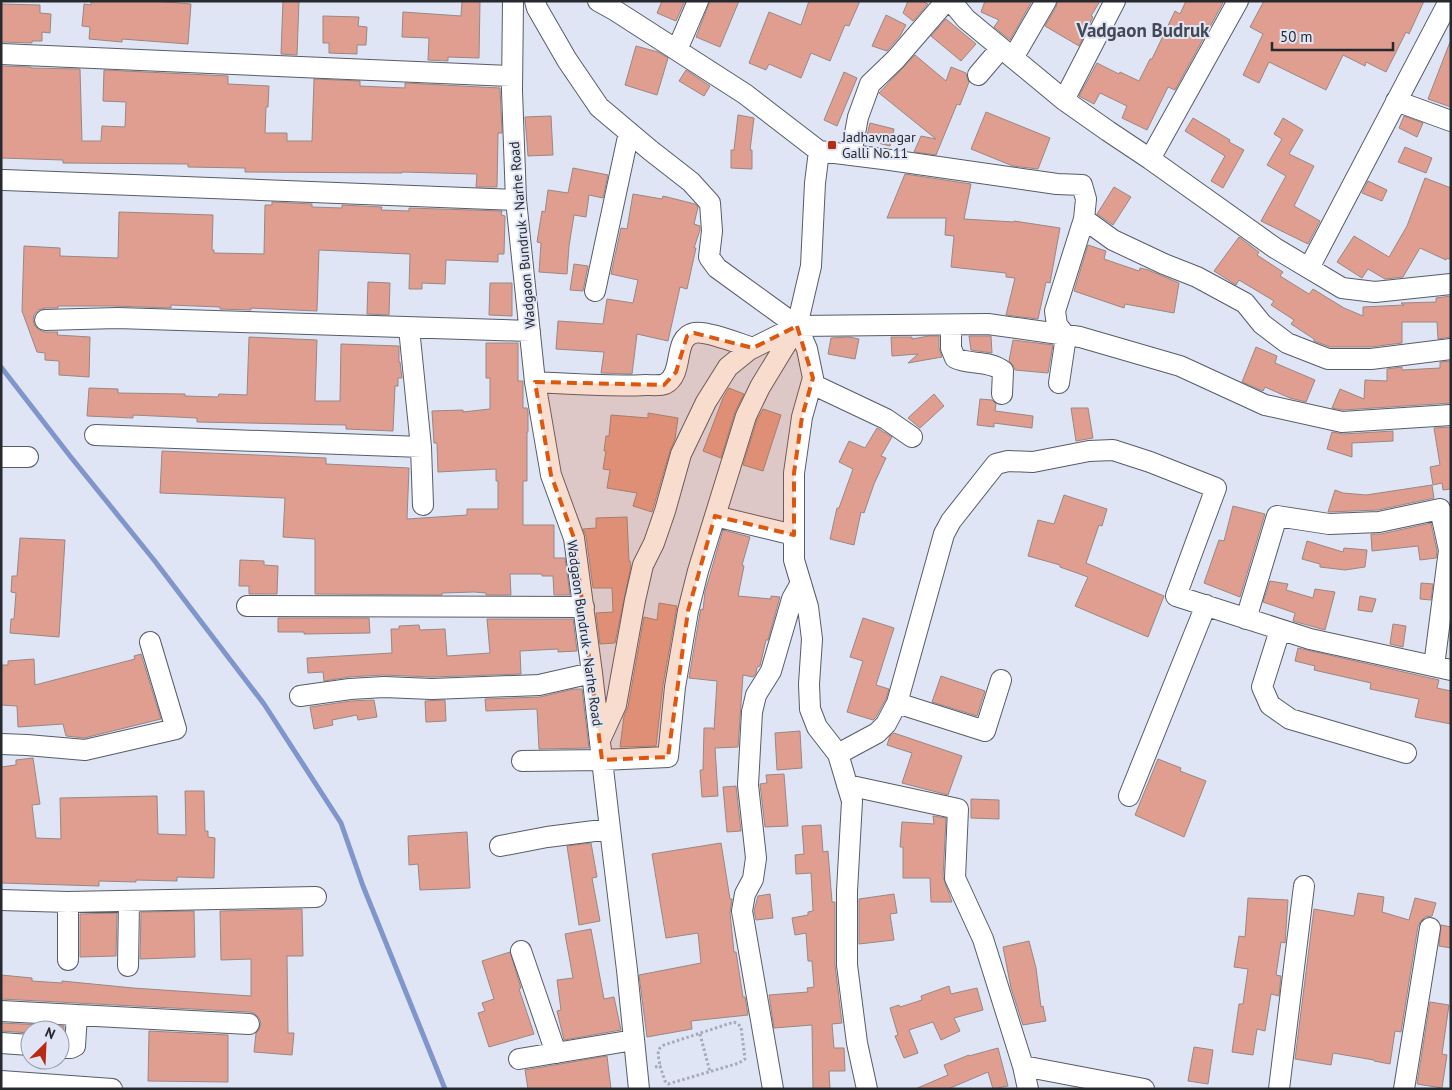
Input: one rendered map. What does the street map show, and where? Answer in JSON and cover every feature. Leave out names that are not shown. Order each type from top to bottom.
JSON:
[{"type":"street","name":"Wadgaon Bundruk - Narhe Road","points":[[514,1],[512,76],[516,200],[535,382],[551,476],[574,538],[600,740],[638,1080]]},
{"type":"street","points":[[535,1],[537,8],[567,60],[599,106],[691,182],[710,203],[712,231],[709,257],[717,268],[797,326],[807,349],[813,378],[802,417],[794,473],[794,560],[808,607],[812,639],[809,684],[810,709],[817,727],[838,754],[852,801],[847,891],[847,965],[857,1043],[867,1089]]},
{"type":"street","points":[[598,1],[745,94],[819,151],[1057,184],[1082,185],[1086,199],[1084,219],[1055,311],[1057,325],[1066,336],[1059,383]]},
{"type":"street","points":[[677,50],[698,1]]},
{"type":"street","points":[[851,155],[858,117],[870,84],[896,59],[946,1]]},
{"type":"street","points":[[951,1],[966,19],[1064,100],[1275,248],[1342,288],[1375,292],[1451,284]]},
{"type":"street","points":[[978,75],[1007,53],[1046,1]]},
{"type":"street","points":[[1064,100],[1115,1]]},
{"type":"street","points":[[1150,159],[1238,1]]},
{"type":"street","points":[[1310,268],[1448,1]]},
{"type":"street","points":[[1,54],[512,76]]},
{"type":"street","points":[[1396,101],[1451,121]]},
{"type":"street","points":[[595,291],[629,132]]},
{"type":"street","points":[[522,761],[668,757],[675,687],[688,611],[698,571],[746,416],[760,386],[797,326],[812,266],[815,183],[819,151]]},
{"type":"street","points":[[4,180],[516,200]]},
{"type":"street","points":[[1084,219],[1113,240],[1197,277],[1245,303],[1262,324],[1287,343],[1328,359],[1371,359],[1451,349]]},
{"type":"street","points":[[45,320],[117,318],[530,331]]},
{"type":"street","points":[[600,740],[616,706],[643,565],[654,543],[665,511],[681,454],[706,402],[728,366],[753,348],[797,326],[988,324],[1080,337],[1180,366],[1265,406],[1342,422],[1451,415]]},
{"type":"street","points":[[951,325],[952,348],[955,358],[962,362],[973,362],[998,367],[1003,371],[1002,394]]},
{"type":"street","points":[[409,328],[421,447],[423,505]]},
{"type":"street","points":[[535,382],[633,386],[664,384],[672,379],[676,372],[680,347],[686,336],[694,332],[753,348]]},
{"type":"street","points":[[812,384],[886,419],[912,437]]},
{"type":"street","points":[[95,435],[421,447]]},
{"type":"street","points":[[838,754],[877,733],[886,724],[897,704],[944,534],[951,521],[996,464],[1008,461],[1033,462],[1089,451],[1113,450],[1150,462],[1216,488],[1176,596],[1206,606],[1246,619],[1280,630],[1310,639],[1443,668],[1450,550],[1440,509],[1379,522],[1329,524],[1277,516],[1246,619]]},
{"type":"street","points":[[1,457],[28,457]]},
{"type":"street","points":[[715,516],[794,535]]},
{"type":"street","points":[[773,1089],[742,911],[745,894],[753,879],[756,858],[748,785],[752,712],[756,695],[771,671],[792,599],[801,583]]},
{"type":"street","points":[[247,606],[584,607]]},
{"type":"street","points":[[1129,796],[1206,606]]},
{"type":"street","points":[[1280,630],[1262,687],[1270,705],[1290,719],[1406,753]]},
{"type":"street","points":[[1,744],[85,750],[176,729],[150,642]]},
{"type":"street","points":[[300,696],[350,689],[384,687],[432,689],[539,685],[592,673]]},
{"type":"street","points":[[897,704],[985,731],[1002,680]]},
{"type":"street","points":[[848,785],[958,809],[955,878],[983,938],[1023,1066],[1028,1089]]},
{"type":"street","points":[[500,846],[547,837],[610,829]]},
{"type":"street","points":[[1280,1089],[1304,886]]},
{"type":"street","points":[[1,900],[68,902],[316,897]]},
{"type":"street","points":[[128,966],[129,901]]},
{"type":"street","points":[[68,902],[68,960]]},
{"type":"street","points":[[1404,1089],[1430,928]]},
{"type":"street","points":[[521,951],[556,1053]]},
{"type":"street","points":[[1,1010],[249,1024]]},
{"type":"street","points":[[70,1048],[75,1046],[77,1015]]},
{"type":"street","points":[[519,1059],[634,1040]]},
{"type":"street","points":[[1,1043],[20,1044]]},
{"type":"street","points":[[1023,1066],[1095,1084],[1144,1089]]},
{"type":"street","points":[[1,1081],[29,1086],[112,1089]]},
{"type":"path","points":[[734,1022],[738,1024],[741,1027],[745,1059],[739,1063],[668,1084],[660,1066],[658,1050],[660,1047],[700,1034],[734,1022]]},
{"type":"path","points":[[700,1034],[710,1072]]},
{"type":"path","points":[[638,1080],[660,1066]]},
{"type":"highlighted area","points":[[797,326],[813,378],[802,417],[794,473],[794,535],[715,516],[688,611],[668,757],[602,760],[574,538],[551,475],[535,382],[664,385],[676,372],[687,336],[694,333],[753,348]]},
{"type":"building","points":[[91,1],[153,1],[191,4],[188,44],[122,39],[122,42],[89,39],[90,27],[82,26],[84,4],[91,5]]},
{"type":"building","points":[[283,1],[299,1],[297,55],[281,54]]},
{"type":"building","points":[[462,1],[480,1],[479,58],[448,57],[448,61],[428,60],[429,38],[402,37],[403,12],[461,16]]},
{"type":"building","points":[[662,1],[685,1],[676,21],[657,13]]},
{"type":"building","points":[[710,1],[739,1],[720,47],[696,37]]},
{"type":"building","points":[[809,1],[860,1],[849,26],[845,25],[830,61],[811,53],[801,78],[769,64],[766,70],[749,63],[769,12],[801,25]]},
{"type":"building","points":[[908,1],[921,1],[928,4],[913,21],[903,13]]},
{"type":"building","points":[[985,1],[1032,1],[1010,40],[994,27],[999,20],[981,12]]},
{"type":"building","points":[[1058,1],[1100,1],[1091,16],[1093,17],[1079,46],[1045,26]]},
{"type":"building","points":[[1186,1],[1224,1],[1175,90],[1168,87],[1147,130],[1122,118],[1127,106],[1100,93],[1094,104],[1079,96],[1097,63],[1139,81],[1175,11],[1180,14]]},
{"type":"building","points":[[1264,1],[1424,1],[1409,34],[1406,32],[1386,72],[1366,62],[1365,66],[1343,55],[1326,90],[1269,62],[1259,83],[1243,75],[1263,34],[1250,27]]},
{"type":"building","points":[[1,4],[40,5],[40,13],[51,14],[50,33],[42,32],[42,41],[32,41],[32,43],[1,42]]},
{"type":"building","points":[[886,15],[906,25],[900,36],[887,51],[872,46]]},
{"type":"building","points":[[323,16],[359,17],[358,26],[367,27],[366,45],[357,45],[357,54],[329,53],[329,43],[323,43]]},
{"type":"building","points":[[946,19],[976,44],[961,61],[931,36]]},
{"type":"building","points":[[1451,42],[1451,107],[1428,99]]},
{"type":"building","points":[[636,46],[658,52],[668,58],[657,95],[625,85]]},
{"type":"building","points":[[915,55],[946,81],[951,67],[966,73],[969,82],[960,105],[957,104],[936,155],[914,152],[921,136],[936,139],[879,93]]},
{"type":"building","points":[[1,66],[80,69],[82,141],[101,141],[102,126],[125,127],[126,102],[103,101],[104,70],[228,76],[228,84],[269,86],[265,133],[287,133],[287,141],[312,141],[314,79],[360,81],[360,86],[405,88],[405,83],[500,88],[502,133],[498,133],[497,187],[476,187],[477,174],[245,172],[245,168],[188,167],[188,164],[63,163],[63,160],[1,158]]},
{"type":"building","points":[[686,70],[710,86],[704,96],[679,81]]},
{"type":"building","points":[[844,72],[857,78],[837,126],[824,120]]},
{"type":"building","points":[[986,112],[1050,138],[1038,169],[1013,166],[971,149]]},
{"type":"building","points":[[738,115],[754,118],[750,150],[752,150],[752,169],[731,168],[731,150],[734,150]]},
{"type":"building","points":[[551,116],[553,155],[528,156],[525,117]]},
{"type":"building","points":[[1404,116],[1423,123],[1417,137],[1399,128]]},
{"type":"building","points":[[1193,118],[1244,150],[1223,188],[1211,181],[1225,156],[1185,131]]},
{"type":"building","points":[[1283,118],[1303,130],[1289,154],[1314,166],[1294,206],[1320,221],[1308,244],[1261,221],[1286,176],[1267,165],[1282,139],[1274,134]]},
{"type":"building","points":[[870,123],[894,129],[890,146],[866,140]]},
{"type":"building","points":[[1405,147],[1432,158],[1426,173],[1398,162]]},
{"type":"building","points":[[573,168],[608,175],[603,198],[589,195],[586,217],[574,215],[567,274],[539,272],[541,243],[537,242],[542,211],[545,212],[548,190],[568,193]]},
{"type":"building","points":[[905,174],[971,184],[964,219],[1014,221],[1060,228],[1050,283],[1046,282],[1038,319],[1006,315],[1015,278],[1006,277],[1006,273],[951,267],[954,236],[945,235],[946,218],[887,218]]},
{"type":"building","points":[[1425,178],[1451,188],[1451,260],[1447,258],[1446,260],[1420,248],[1403,277],[1385,279],[1368,269],[1362,278],[1337,262],[1354,236],[1389,257],[1407,226]]},
{"type":"building","points":[[1368,181],[1387,190],[1382,201],[1362,193]]},
{"type":"building","points":[[1114,187],[1131,197],[1113,225],[1097,214]]},
{"type":"building","points":[[633,194],[662,199],[663,196],[695,204],[698,207],[694,224],[700,226],[700,230],[694,248],[696,248],[687,289],[680,287],[668,341],[637,334],[632,374],[601,373],[604,352],[556,349],[558,321],[603,324],[607,299],[633,303],[638,280],[611,274],[621,228],[627,229]]},
{"type":"building","points":[[272,202],[312,204],[312,207],[342,208],[342,205],[382,207],[381,210],[409,211],[409,208],[502,211],[501,215],[505,216],[504,254],[498,254],[498,262],[446,260],[445,284],[422,283],[422,289],[409,289],[410,254],[319,250],[317,311],[251,308],[251,310],[220,309],[220,307],[171,305],[171,308],[58,306],[58,308],[38,310],[33,320],[35,326],[45,332],[58,332],[57,335],[90,337],[89,377],[59,375],[59,361],[45,360],[45,353],[37,352],[22,311],[24,246],[60,248],[60,256],[118,258],[119,212],[213,215],[212,250],[214,250],[214,253],[264,254],[265,205],[272,205]]},
{"type":"building","points":[[1239,237],[1259,252],[1257,255],[1283,272],[1280,276],[1309,294],[1313,289],[1344,308],[1363,316],[1363,307],[1436,302],[1436,298],[1451,296],[1451,337],[1438,339],[1437,322],[1402,322],[1402,343],[1370,347],[1330,347],[1314,341],[1314,339],[1291,324],[1294,320],[1271,305],[1274,301],[1239,280],[1236,285],[1214,271]]},
{"type":"building","points":[[1088,245],[1106,251],[1104,259],[1139,271],[1140,268],[1148,270],[1179,283],[1174,313],[1125,304],[1124,308],[1074,291]]},
{"type":"building","points":[[574,264],[588,266],[583,291],[570,290]]},
{"type":"building","points":[[368,282],[390,283],[389,315],[367,314]]},
{"type":"building","points":[[490,283],[512,283],[512,316],[489,315]]},
{"type":"building","points":[[939,336],[939,348],[942,357],[908,363],[918,354],[892,356],[891,337],[912,337],[912,339]]},
{"type":"building","points":[[969,336],[991,336],[992,353],[971,350]]},
{"type":"building","points":[[249,337],[317,340],[315,401],[340,401],[341,344],[399,346],[402,378],[398,378],[398,386],[395,386],[393,431],[346,429],[346,425],[197,422],[197,418],[133,415],[133,418],[87,416],[89,388],[118,389],[118,393],[185,394],[185,396],[218,397],[219,394],[247,395]]},
{"type":"building","points":[[849,337],[859,339],[855,359],[828,354],[831,338]]},
{"type":"building","points":[[1013,340],[1053,345],[1048,373],[1015,370],[1009,361]]},
{"type":"building","points":[[486,343],[518,343],[518,381],[523,381],[523,408],[527,408],[528,412],[527,481],[523,481],[523,525],[554,525],[554,558],[565,558],[570,595],[554,595],[553,576],[542,576],[542,574],[510,574],[511,595],[486,595],[486,593],[474,592],[442,593],[442,595],[315,594],[315,539],[283,537],[285,498],[160,493],[162,451],[326,458],[326,464],[409,468],[407,519],[467,515],[467,509],[498,509],[496,469],[438,472],[437,443],[434,443],[432,411],[463,410],[463,412],[490,409],[490,378],[486,378]]},
{"type":"building","points":[[1256,347],[1277,356],[1275,363],[1315,380],[1306,402],[1290,398],[1265,387],[1263,391],[1242,382]]},
{"type":"building","points":[[1451,361],[1451,403],[1343,410],[1332,408],[1340,389],[1364,399],[1365,380],[1387,381],[1387,369],[1402,367],[1402,370],[1440,368],[1440,362]]},
{"type":"building","points":[[729,388],[744,394],[735,412],[721,458],[703,451],[723,398]]},
{"type":"building","points":[[934,394],[944,406],[920,428],[908,418]]},
{"type":"building","points":[[980,399],[992,400],[996,404],[995,411],[1033,416],[1032,428],[994,423],[994,427],[977,425]]},
{"type":"building","points":[[1071,408],[1088,408],[1093,438],[1076,441]]},
{"type":"building","points":[[763,409],[781,415],[763,471],[743,465],[757,420]]},
{"type":"building","points":[[648,413],[678,418],[675,439],[652,512],[633,506],[637,493],[607,488],[610,470],[603,469],[606,436],[609,436],[611,415],[648,418]]},
{"type":"building","points":[[1451,427],[1451,489],[1443,490],[1442,483],[1433,485],[1430,467],[1440,465],[1434,428]]},
{"type":"building","points":[[877,428],[892,437],[881,456],[886,458],[864,513],[861,512],[854,545],[830,539],[837,508],[839,508],[853,469],[839,462],[849,441],[865,448]]},
{"type":"building","points":[[1393,431],[1393,441],[1352,443],[1352,457],[1327,449],[1332,432],[1343,434]]},
{"type":"building","points":[[1432,485],[1434,498],[1378,510],[1328,512],[1335,490],[1343,493],[1366,495]]},
{"type":"building","points":[[1064,495],[1107,509],[1102,526],[1099,525],[1086,563],[1164,596],[1148,637],[1075,606],[1088,577],[1060,567],[1060,565],[1028,556],[1038,520],[1054,524]]},
{"type":"building","points":[[1233,506],[1265,514],[1240,597],[1204,583],[1219,540],[1224,541]]},
{"type":"building","points":[[627,517],[629,561],[631,566],[615,643],[600,644],[596,613],[613,612],[612,588],[593,588],[586,536],[583,529],[596,528],[596,518]]},
{"type":"building","points":[[1431,523],[1437,551],[1436,558],[1420,560],[1418,546],[1372,551],[1371,534],[1381,534]]},
{"type":"building","points":[[723,530],[750,537],[742,565],[744,566],[738,596],[771,599],[771,596],[780,597],[760,666],[757,667],[753,677],[743,675],[738,747],[715,748],[718,796],[702,797],[700,770],[703,770],[704,728],[713,728],[714,730],[717,681],[689,678],[700,613],[701,609],[703,610],[705,592]]},
{"type":"building","points":[[20,538],[65,540],[59,637],[10,633],[11,619],[14,619],[16,593],[11,592],[12,576],[17,576]]},
{"type":"building","points":[[1307,541],[1343,552],[1344,548],[1367,550],[1365,567],[1345,570],[1320,567],[1320,564],[1302,559]]},
{"type":"building","points":[[240,560],[264,561],[264,565],[278,566],[277,594],[249,594],[249,586],[239,586]]},
{"type":"building","points":[[1270,581],[1288,584],[1286,590],[1313,598],[1315,589],[1335,592],[1325,630],[1293,621],[1295,613],[1263,602]]},
{"type":"building","points":[[1421,583],[1433,584],[1431,600],[1420,599]]},
{"type":"building","points":[[1360,596],[1376,599],[1372,612],[1358,610]]},
{"type":"building","points":[[659,603],[677,606],[663,685],[656,746],[620,747],[624,716],[628,707],[644,617],[657,620]]},
{"type":"building","points":[[278,618],[369,618],[370,633],[304,634],[304,632],[278,632]]},
{"type":"building","points":[[863,618],[894,628],[876,685],[889,689],[886,699],[873,720],[847,712],[863,661],[850,657]]},
{"type":"building","points":[[487,619],[573,619],[577,651],[558,652],[558,649],[520,651],[521,674],[432,677],[383,675],[324,681],[323,672],[308,673],[307,658],[392,653],[391,629],[399,629],[399,626],[419,625],[420,630],[445,629],[447,656],[490,653]]},
{"type":"building","points":[[1393,624],[1406,626],[1403,647],[1390,644]]},
{"type":"building","points":[[1298,648],[1439,680],[1437,688],[1451,691],[1451,724],[1415,717],[1419,699],[1370,689],[1371,683],[1314,670],[1315,666],[1295,661]]},
{"type":"building","points":[[141,654],[161,719],[84,738],[66,736],[63,724],[18,727],[17,706],[1,705],[1,665],[8,665],[8,661],[34,659],[35,685],[135,659],[134,656]]},
{"type":"building","points":[[941,676],[985,691],[977,716],[932,702]]},
{"type":"building","points":[[582,689],[589,748],[539,749],[537,709],[486,711],[485,699],[540,697]]},
{"type":"building","points":[[374,700],[377,717],[358,720],[357,715],[332,720],[333,725],[314,729],[310,707],[351,701]]},
{"type":"building","points":[[445,700],[446,721],[426,722],[425,701]]},
{"type":"building","points":[[800,731],[802,768],[777,770],[775,733]]},
{"type":"building","points":[[894,733],[962,756],[948,795],[902,783],[912,753],[887,745],[890,736]]},
{"type":"building","points":[[33,758],[40,804],[32,805],[36,838],[61,839],[60,798],[157,796],[158,834],[186,835],[185,791],[204,791],[205,831],[208,831],[208,837],[215,838],[214,878],[177,877],[177,881],[99,881],[99,886],[1,883],[1,767],[16,765],[16,760]]},
{"type":"building","points":[[1158,759],[1181,768],[1180,771],[1206,781],[1184,837],[1135,815]]},
{"type":"building","points":[[784,774],[788,826],[765,827],[760,784],[767,783],[766,775]]},
{"type":"building","points":[[736,786],[741,831],[727,832],[723,787]]},
{"type":"building","points":[[971,799],[999,800],[999,819],[971,818]]},
{"type":"building","points":[[933,816],[946,818],[943,877],[952,902],[931,902],[930,878],[903,878],[903,847],[900,847],[902,822],[934,824]]},
{"type":"building","points":[[821,825],[823,852],[828,851],[832,902],[835,902],[835,965],[842,1023],[832,1024],[834,1048],[844,1048],[845,1071],[829,1071],[830,1089],[813,1089],[812,1025],[774,1028],[769,995],[808,992],[807,988],[814,987],[812,961],[808,961],[806,933],[795,935],[792,918],[808,915],[808,912],[813,911],[811,873],[796,874],[795,855],[804,854],[802,826]]},
{"type":"building","points":[[467,832],[470,888],[420,890],[418,864],[409,865],[408,836]]},
{"type":"building","points":[[591,843],[597,877],[592,878],[600,921],[579,925],[567,846]]},
{"type":"building","points":[[721,843],[730,899],[732,899],[730,913],[734,952],[736,952],[743,997],[745,997],[748,1015],[691,1021],[692,1029],[647,1037],[639,975],[701,963],[698,933],[666,938],[652,854]]},
{"type":"building","points":[[1358,893],[1384,897],[1382,912],[1409,920],[1415,898],[1436,903],[1432,916],[1425,917],[1418,926],[1401,1032],[1395,1031],[1390,1064],[1333,1053],[1331,1065],[1295,1059],[1314,909],[1354,916]]},
{"type":"building","points":[[770,894],[773,918],[756,920],[754,911],[758,896]]},
{"type":"building","points":[[894,894],[897,913],[890,914],[894,940],[859,944],[859,899]]},
{"type":"building","points":[[1248,898],[1288,900],[1285,943],[1281,942],[1276,975],[1281,976],[1279,996],[1271,994],[1265,1031],[1257,1029],[1253,1055],[1232,1052],[1239,1004],[1243,1004],[1248,969],[1234,967],[1239,936],[1245,937]]},
{"type":"building","points":[[302,909],[303,956],[287,956],[288,1033],[294,1033],[292,1055],[254,1052],[256,1033],[261,1024],[259,1018],[250,1012],[1,999],[1,975],[32,978],[32,981],[62,983],[62,981],[251,996],[251,959],[221,960],[220,911]]},
{"type":"building","points":[[194,911],[195,957],[140,959],[141,912]]},
{"type":"building","points":[[117,913],[116,956],[80,957],[80,914]]},
{"type":"building","points":[[1441,925],[1451,927],[1451,948],[1439,946]]},
{"type":"building","points":[[591,929],[604,999],[614,997],[621,1030],[564,1040],[557,1011],[561,1010],[557,980],[573,978],[565,934]]},
{"type":"building","points":[[1029,941],[1036,968],[1041,1007],[1043,1006],[1046,1021],[1023,1025],[1011,988],[1003,947]]},
{"type":"building","points":[[510,952],[521,988],[519,989],[534,1034],[489,1047],[478,1013],[485,1011],[482,1003],[494,999],[482,961]]},
{"type":"building","points":[[949,986],[951,994],[977,988],[983,1010],[954,1018],[960,1031],[941,1040],[933,1022],[909,1030],[918,1053],[904,1058],[895,1036],[898,1035],[890,1008],[922,1000],[921,996]]},
{"type":"building","points":[[1430,1002],[1449,1005],[1442,1054],[1447,1055],[1442,1088],[1417,1084]]},
{"type":"building","points":[[1,1023],[20,1024],[20,1032],[1,1031]]},
{"type":"building","points":[[149,1031],[228,1035],[228,1082],[148,1081]]},
{"type":"building","points":[[1194,1047],[1213,1050],[1208,1084],[1188,1081]]},
{"type":"building","points":[[998,1048],[1008,1086],[993,1089],[988,1072],[948,1089],[915,1089],[948,1075],[944,1065],[969,1055]]},
{"type":"building","points":[[607,1056],[611,1089],[528,1089],[525,1070]]},
{"type":"waterway","points":[[1,367],[154,560],[264,704],[341,823],[363,886],[445,1089]]},
{"type":"place","name":"Jadhavnagar Galli No.11","points":[[832,145]]},
{"type":"district","name":"Vadgaon Budruk","points":[[1143,30]]}]
